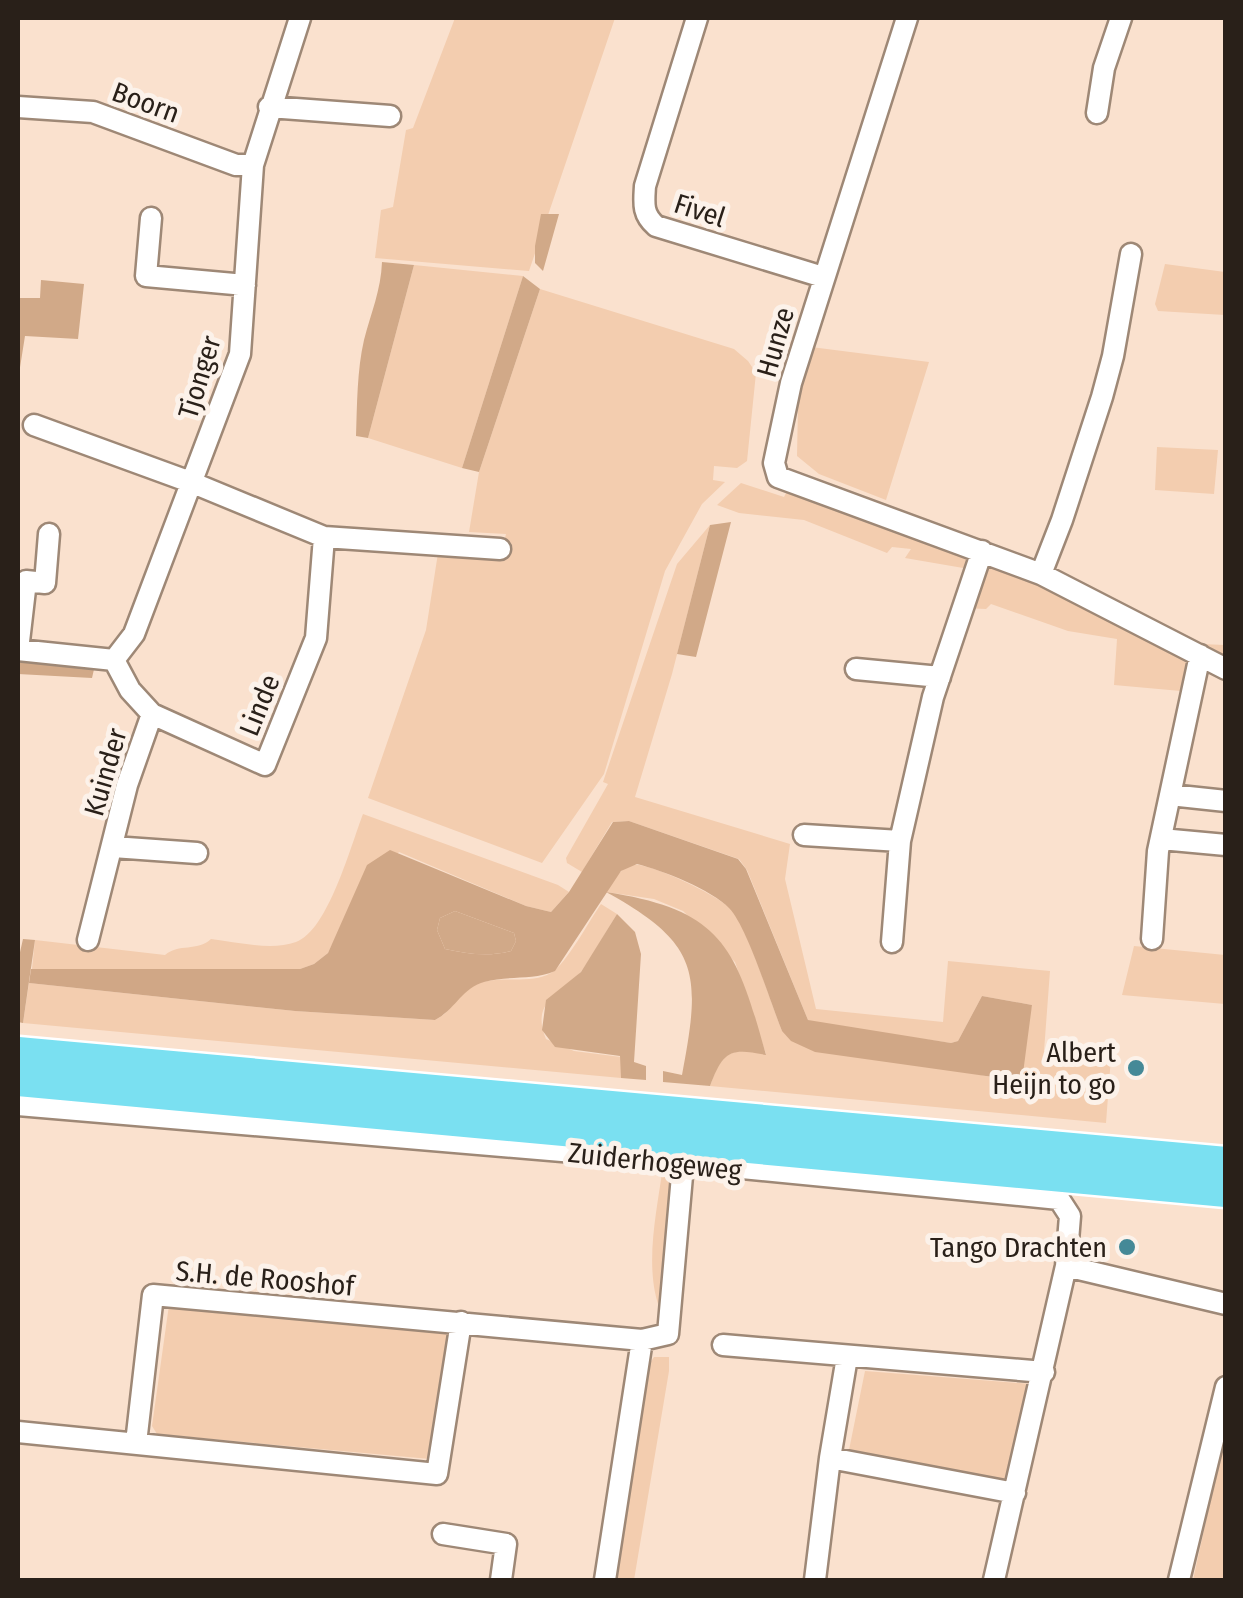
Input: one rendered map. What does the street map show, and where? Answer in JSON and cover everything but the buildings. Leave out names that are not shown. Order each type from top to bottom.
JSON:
[{"type":"main road","name":"Zuiderhogeweg","points":[[18,1052],[1226,1162]]},
{"type":"main road","name":"Zuiderhogeweg","points":[[18,1081],[1226,1192]]},
{"type":"street","name":"Tjonger","points":[[114,660],[134,634],[240,354],[253,166],[299,18]]},
{"type":"street","name":"Fivel","points":[[698,18],[645,186],[643,206],[647,219],[656,226],[823,277]]},
{"type":"street","name":"Hunze","points":[[907,18],[791,383],[774,463],[778,477],[1041,574],[1226,669]]},
{"type":"street","points":[[1097,112],[1104,68],[1120,18]]},
{"type":"street","name":"Boorn","points":[[18,107],[92,112],[236,165],[253,166]]},
{"type":"street","points":[[269,107],[390,116]]},
{"type":"street","points":[[152,218],[146,276],[245,285]]},
{"type":"street","points":[[1041,574],[1102,397],[1132,254]]},
{"type":"street","points":[[34,425],[193,483],[324,537],[500,549]]},
{"type":"street","points":[[50,534],[45,583],[26,581],[18,650],[114,660]]},
{"type":"street","name":"Linde","points":[[114,660],[130,690],[152,714],[265,765],[316,638],[324,537]]},
{"type":"street","points":[[892,942],[900,841],[940,677],[982,551]]},
{"type":"street","points":[[1152,939],[1161,840],[1200,655]]},
{"type":"street","points":[[856,669],[940,677]]},
{"type":"street","name":"Kuinder","points":[[88,940],[127,785],[152,714]]},
{"type":"street","points":[[1170,794],[1226,801]]},
{"type":"street","points":[[804,835],[900,841]]},
{"type":"street","points":[[1161,840],[1226,845]]},
{"type":"street","name":"Kuinder","points":[[113,847],[196,853]]},
{"type":"street","name":"Zuiderhogeweg","points":[[18,1104],[1058,1199],[1070,1216],[1066,1266],[994,1580]]},
{"type":"street","points":[[605,1580],[642,1340],[668,1334],[682,1176]]},
{"type":"street","points":[[1066,1266],[1226,1304]]},
{"type":"street","name":"S.H. de Rooshof","points":[[136,1443],[153,1296],[642,1340]]},
{"type":"street","points":[[18,1432],[438,1474],[461,1322]]},
{"type":"street","points":[[723,1345],[1044,1372]]},
{"type":"street","points":[[824,1580],[815,1580],[847,1357]]},
{"type":"street","points":[[1179,1580],[1226,1387]]},
{"type":"street","points":[[830,1458],[1015,1493]]},
{"type":"street","points":[[443,1534],[506,1544],[501,1580]]},
{"type":"shaded area","points":[[455,18],[615,18],[529,271],[375,258],[381,210],[393,207],[406,130],[413,128]]},
{"type":"shaded area","points":[[541,214],[559,214],[543,271],[535,263]]},
{"type":"shaded area","points":[[382,262],[414,265],[368,438],[356,436],[359,375]]},
{"type":"shaded area","points":[[1165,264],[1225,272],[1225,315],[1158,311],[1155,304]]},
{"type":"shaded area","points":[[414,265],[523,276],[462,468],[368,438]]},
{"type":"shaded area","points":[[523,276],[540,289],[479,472],[462,468]]},
{"type":"shaded area","points":[[41,280],[84,284],[78,339],[25,336],[18,380],[18,298],[40,298]]},
{"type":"shaded area","points":[[540,289],[734,349],[756,373],[747,461],[737,468],[714,466],[713,480],[725,482],[702,504],[665,571],[604,774],[542,863],[368,798],[426,630],[438,553],[501,555],[506,534],[469,532],[479,472]]},
{"type":"shaded area","points":[[811,347],[929,362],[886,500],[819,474],[797,456],[798,406]]},
{"type":"shaded area","points":[[1157,447],[1218,450],[1214,494],[1155,490]]},
{"type":"shaded area","points":[[741,483],[784,497],[787,491],[972,557],[969,569],[905,558],[911,549],[892,547],[887,553],[804,520],[739,513],[717,505]]},
{"type":"shaded area","points":[[731,522],[696,657],[677,654],[710,525]]},
{"type":"shaded area","points":[[710,525],[635,797],[790,844],[785,879],[816,1009],[943,1022],[948,961],[1050,971],[1044,1051],[1111,1057],[1106,1123],[710,1086],[723,1059],[729,1055],[743,1051],[766,1054],[735,962],[683,911],[654,899],[606,892],[628,866],[641,865],[668,874],[731,909],[752,949],[782,1031],[1013,1082],[1032,1005],[982,996],[958,1041],[951,1043],[817,1024],[808,1020],[747,870],[739,859],[629,821],[612,822],[582,872],[567,863],[566,858],[608,784],[603,782],[677,564]]},
{"type":"shaded area","points":[[982,551],[1177,643],[1225,645],[1225,669],[1200,656],[1192,692],[1114,685],[1117,639],[1068,631],[991,604],[986,609],[963,608]]},
{"type":"shaded area","points":[[18,660],[95,665],[92,678],[18,674]]},
{"type":"shaded area","points":[[363,814],[569,892],[551,912],[526,906],[399,852],[347,914],[328,953],[300,969],[32,969],[35,940],[165,955],[211,939],[265,946],[296,942],[308,935],[328,905]]},
{"type":"shaded area","points":[[629,821],[738,859],[746,869],[808,1020],[951,1043],[958,1041],[982,996],[1032,1005],[1022,1081],[815,1052],[791,1041],[782,1031],[751,948],[729,908],[686,881],[637,864],[621,871],[555,971],[476,985],[435,1020],[295,1011],[29,983],[31,969],[300,969],[314,964],[328,953],[367,865],[390,850],[526,906],[551,912],[569,892],[613,822]],"holes":[[[455,911],[514,933],[516,941],[511,951],[478,954],[445,949],[437,930],[440,918]]]},
{"type":"shaded area","points":[[606,892],[676,910],[700,923],[719,940],[745,986],[766,1055],[729,1055],[710,1086],[663,1082],[663,1071],[682,1075],[692,1011],[687,965],[661,928]]},
{"type":"shaded area","points":[[601,904],[617,914],[576,978],[545,1006],[542,1025],[546,1039],[574,1051],[621,1057],[621,1078],[23,1023],[29,983],[295,1011],[435,1020],[477,984],[551,973],[571,951]]},
{"type":"shaded area","points":[[455,911],[514,933],[516,941],[511,951],[478,954],[445,949],[437,930],[440,918]]},
{"type":"shaded area","points":[[617,914],[635,932],[641,954],[634,1062],[646,1066],[646,1080],[621,1078],[620,1056],[555,1047],[542,1030],[546,1000],[581,972]]},
{"type":"shaded area","points":[[23,939],[35,940],[23,1023],[18,1022],[18,961]]},
{"type":"shaded area","points":[[1134,946],[1225,955],[1225,1004],[1122,995]]},
{"type":"shaded area","points":[[663,1166],[682,1168],[661,1312],[652,1259]]},
{"type":"shaded area","points":[[169,1305],[446,1330],[452,1337],[430,1459],[157,1434],[152,1426]]},
{"type":"shaded area","points":[[654,1357],[669,1357],[669,1371],[634,1580],[617,1580],[650,1363]]},
{"type":"shaded area","points":[[865,1371],[1031,1384],[1009,1483],[849,1450]]},
{"type":"shaded area","points":[[1225,1435],[1225,1580],[1193,1580]]},
{"type":"place","name":"Albert Heijn to go","points":[[1136,1068]]},
{"type":"place","name":"Tango Drachten","points":[[1127,1247]]}]
